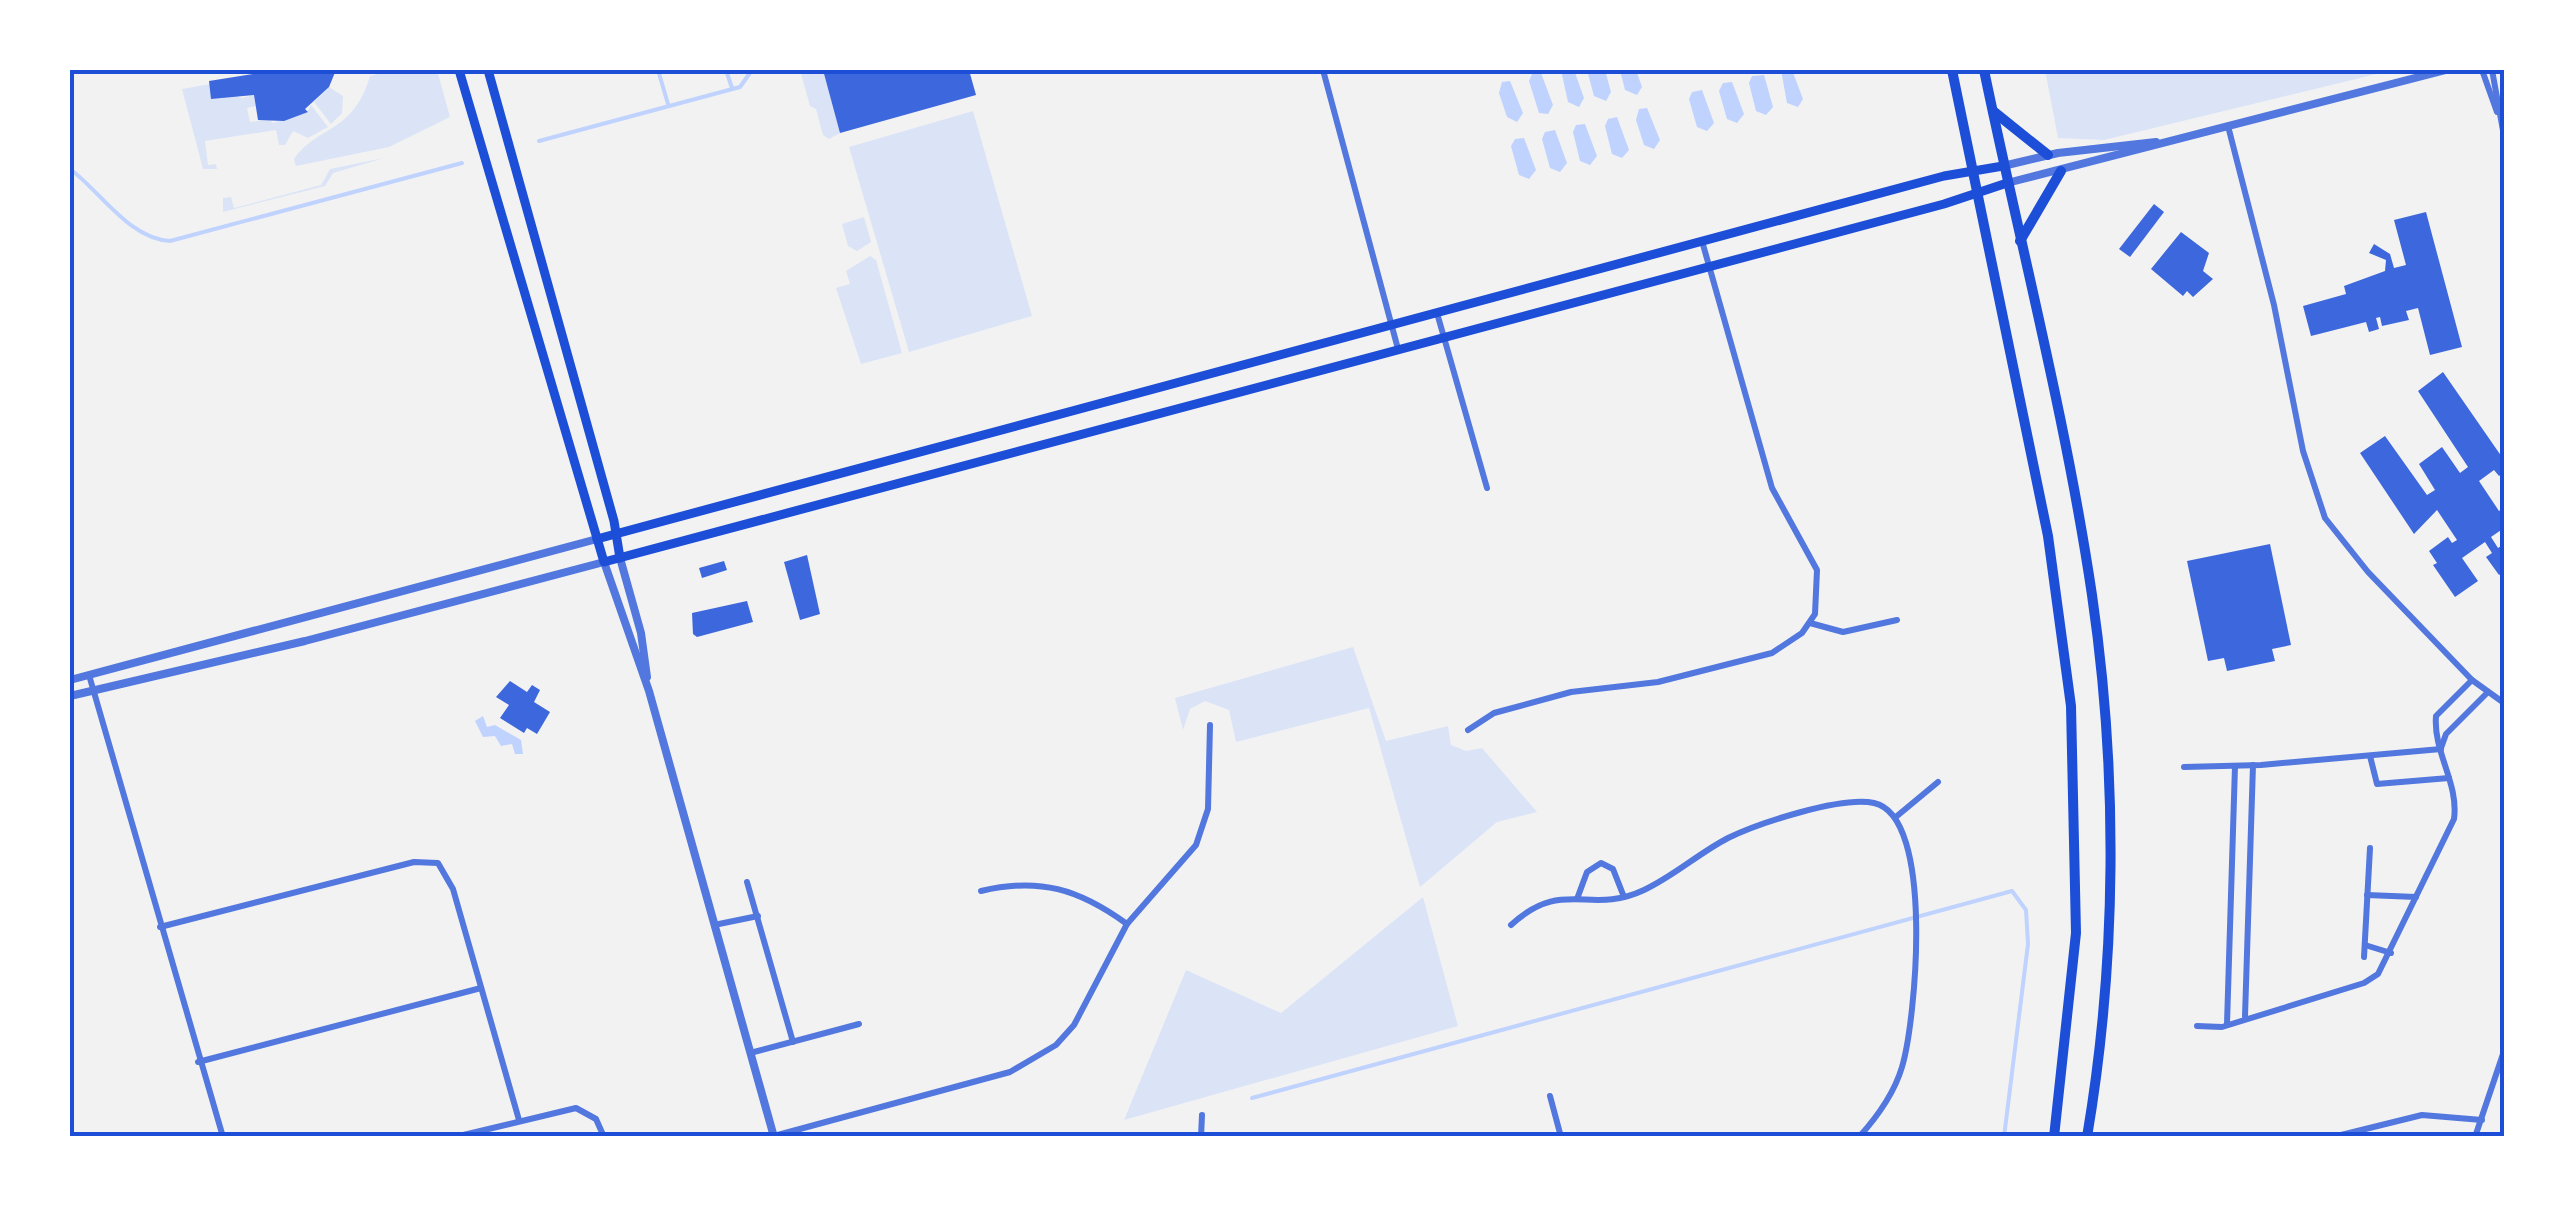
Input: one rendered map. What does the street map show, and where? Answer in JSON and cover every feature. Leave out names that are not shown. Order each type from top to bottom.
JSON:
[{"type":"highway","points":[[1952,70],[2048,536],[2071,706],[2076,934],[2054,1137]]},
{"type":"highway","points":[[1984,70],[2092,596],[2108,770],[2110,884],[2100,1057],[2087,1137]]},
{"type":"highway","points":[[1992,111],[2048,155]]},
{"type":"highway","points":[[2020,242],[2061,170]]},
{"type":"main road","points":[[460,70],[604,562],[2007,183]]},
{"type":"main road","points":[[488,70],[620,558]]},
{"type":"main road","points":[[596,539],[1437,312],[2003,166]]},
{"type":"street","points":[[1323,70],[1398,349]]},
{"type":"street","points":[[2007,183],[2446,70]]},
{"type":"street","points":[[2482,70],[2500,118]]},
{"type":"street","points":[[2492,70],[2504,136]]},
{"type":"street","points":[[2228,126],[2318,502],[2368,572],[2472,680],[2504,704]]},
{"type":"street","points":[[2003,166],[2048,155],[2185,138]]},
{"type":"street","points":[[1468,730],[1494,713],[1582,689],[1658,682],[1772,653],[1810,622],[1817,604],[1817,570],[1772,488],[1702,242]]},
{"type":"street","points":[[1437,312],[1487,488]]},
{"type":"street","points":[[70,680],[596,539]]},
{"type":"street","points":[[620,558],[640,634],[649,691]]},
{"type":"street","points":[[70,696],[294,644],[604,562],[649,691],[774,1137],[992,1078],[1034,1062],[1074,1024],[1127,924],[1180,868],[1204,826],[1210,792],[1206,747],[1210,725]]},
{"type":"street","points":[[1810,622],[1842,632],[1897,620]]},
{"type":"street","points":[[89,675],[198,1062],[223,1137]]},
{"type":"street","points":[[2197,1026],[2227,1024],[2364,982],[2378,974],[2454,819],[2449,778],[2435,732],[2440,708],[2472,680]]},
{"type":"street","points":[[2441,749],[2446,734],[2487,693]]},
{"type":"street","points":[[2184,767],[2253,766],[2441,749]]},
{"type":"street","points":[[2370,756],[2377,784],[2449,778]]},
{"type":"street","points":[[2227,1024],[2235,766]]},
{"type":"street","points":[[2245,1016],[2253,766]]},
{"type":"street","points":[[1896,816],[1938,782]]},
{"type":"street","points":[[1511,925],[1538,903],[1624,897],[1663,880],[1728,838],[1764,825],[1860,801],[1882,805],[1896,816],[1907,842],[1916,899],[1915,928],[1902,1069],[1888,1100],[1860,1137]]},
{"type":"street","points":[[2364,957],[2370,848]]},
{"type":"street","points":[[160,928],[414,862],[438,863],[453,889],[519,1120]]},
{"type":"street","points":[[1577,898],[1586,872],[1600,863],[1613,868],[1624,897]]},
{"type":"street","points":[[747,882],[794,1042]]},
{"type":"street","points":[[981,891],[1022,883],[1056,886],[1089,899],[1127,924]]},
{"type":"street","points":[[2368,895],[2417,897]]},
{"type":"street","points":[[714,925],[758,916]]},
{"type":"street","points":[[2365,945],[2391,952]]},
{"type":"street","points":[[198,1062],[481,988]]},
{"type":"street","points":[[750,1053],[860,1024]]},
{"type":"street","points":[[2475,1137],[2504,1051]]},
{"type":"street","points":[[1550,1096],[1561,1137]]},
{"type":"street","points":[[455,1137],[576,1108],[596,1119],[604,1137]]},
{"type":"street","points":[[1200,1137],[1202,1114]]},
{"type":"street","points":[[2333,1137],[2422,1114],[2482,1120]]},
{"type":"shaded area","points":[[390,70],[437,70],[450,117],[389,147],[296,166],[294,159],[303,148],[354,109],[370,76]]},
{"type":"shaded area","points":[[800,70],[823,70],[840,133],[829,139],[823,135],[816,109],[810,106]]},
{"type":"shaded area","points":[[2045,70],[2393,70],[2104,140],[2058,138]]},
{"type":"shaded area","points":[[210,84],[241,98],[254,95],[256,106],[247,108],[250,122],[271,119],[272,123],[307,112],[311,105],[328,127],[308,138],[293,131],[285,145],[279,145],[276,130],[205,141],[208,165],[216,164],[217,169],[203,169],[182,89]]},
{"type":"shaded area","points":[[329,87],[343,96],[342,113],[331,124],[314,102]]},
{"type":"shaded area","points":[[973,111],[1032,316],[909,352],[849,147]]},
{"type":"shaded area","points":[[384,158],[333,173],[325,186],[223,212],[223,198],[231,197],[234,208],[321,185],[330,169]]},
{"type":"shaded area","points":[[864,217],[871,242],[857,251],[848,246],[842,224]]},
{"type":"shaded area","points":[[870,256],[876,260],[902,353],[861,364],[836,288],[850,284],[846,271]]},
{"type":"shaded area","points":[[1353,647],[1386,741],[1448,726],[1451,745],[1466,751],[1482,748],[1537,812],[1497,822],[1420,887],[1369,708],[1236,742],[1229,710],[1205,701],[1190,709],[1183,730],[1175,698]]},
{"type":"shaded area","points":[[1423,897],[1458,1026],[1124,1120],[1186,970],[1281,1013]]},
{"type":"water","points":[[1561,70],[1574,70],[1584,98],[1579,107],[1568,102]]},
{"type":"water","points":[[1587,70],[1605,70],[1611,92],[1606,101],[1594,96]]},
{"type":"water","points":[[1620,70],[1636,70],[1642,87],[1637,95],[1625,90]]},
{"type":"water","points":[[1781,70],[1792,70],[1803,99],[1798,107],[1787,103]]},
{"type":"water","points":[[1541,73],[1553,105],[1548,114],[1539,113],[1529,81],[1532,74]]},
{"type":"water","points":[[1764,75],[1773,107],[1766,115],[1756,111],[1749,83],[1752,76]]},
{"type":"water","points":[[1510,81],[1523,113],[1517,122],[1507,117],[1499,93],[1502,82]]},
{"type":"water","points":[[1732,82],[1744,114],[1737,123],[1727,119],[1719,91],[1723,83]]},
{"type":"water","points":[[1702,90],[1714,123],[1707,131],[1697,127],[1689,99],[1692,92]]},
{"type":"water","points":[[1647,108],[1660,140],[1654,149],[1644,145],[1636,120],[1639,109]]},
{"type":"water","points":[[1617,117],[1629,150],[1622,158],[1612,154],[1605,126],[1608,119]]},
{"type":"water","points":[[1585,124],[1597,156],[1590,165],[1580,161],[1573,132],[1576,125]]},
{"type":"water","points":[[1555,130],[1567,163],[1560,172],[1550,168],[1542,139],[1545,132]]},
{"type":"water","points":[[1524,138],[1536,170],[1529,179],[1519,175],[1511,146],[1515,139]]},
{"type":"water","points":[[483,716],[487,727],[495,725],[521,740],[523,754],[515,754],[512,744],[501,746],[495,736],[483,737],[475,721]]},
{"type":"building","points":[[279,70],[336,70],[329,87],[305,109],[308,112],[284,121],[258,120],[254,95],[211,99],[209,81]]},
{"type":"building","points":[[823,70],[969,70],[976,95],[840,133]]},
{"type":"building","points":[[2154,204],[2164,212],[2130,257],[2119,249]]},
{"type":"building","points":[[2426,212],[2462,347],[2430,355],[2418,308],[2406,311],[2409,320],[2382,326],[2380,317],[2376,318],[2379,329],[2369,332],[2366,322],[2311,336],[2303,306],[2346,294],[2344,286],[2385,271],[2386,260],[2369,253],[2374,244],[2390,254],[2394,268],[2406,265],[2394,220]]},
{"type":"building","points":[[2181,232],[2209,253],[2203,271],[2213,279],[2193,297],[2187,291],[2183,296],[2151,269]]},
{"type":"building","points":[[2443,372],[2504,460],[2504,472],[2499,476],[2494,470],[2479,481],[2499,511],[2504,508],[2504,528],[2491,537],[2498,548],[2504,544],[2504,572],[2499,575],[2486,557],[2492,553],[2485,542],[2462,558],[2478,581],[2455,597],[2433,565],[2437,563],[2429,551],[2448,537],[2452,543],[2457,540],[2437,510],[2414,534],[2360,453],[2385,436],[2427,495],[2435,490],[2419,464],[2442,447],[2460,473],[2468,467],[2418,391]]},
{"type":"building","points":[[2270,544],[2291,645],[2272,649],[2275,661],[2227,671],[2224,658],[2208,661],[2187,561]]},
{"type":"building","points":[[807,555],[820,614],[800,620],[784,562]]},
{"type":"building","points":[[724,561],[727,570],[702,578],[699,568]]},
{"type":"building","points":[[747,601],[753,622],[697,637],[693,634],[692,613]]},
{"type":"building","points":[[510,681],[527,692],[532,685],[540,690],[534,702],[550,712],[537,734],[527,728],[524,733],[500,718],[509,705],[496,697]]},
{"type":"waterway","points":[[658,70],[668,104]]},
{"type":"waterway","points":[[726,70],[732,88]]},
{"type":"waterway","points":[[539,141],[740,87],[752,70]]},
{"type":"waterway","points":[[70,169],[128,223],[141,232],[170,241],[462,163]]},
{"type":"waterway","points":[[1252,1098],[2012,891],[2026,910],[2028,944],[2004,1137]]}]
